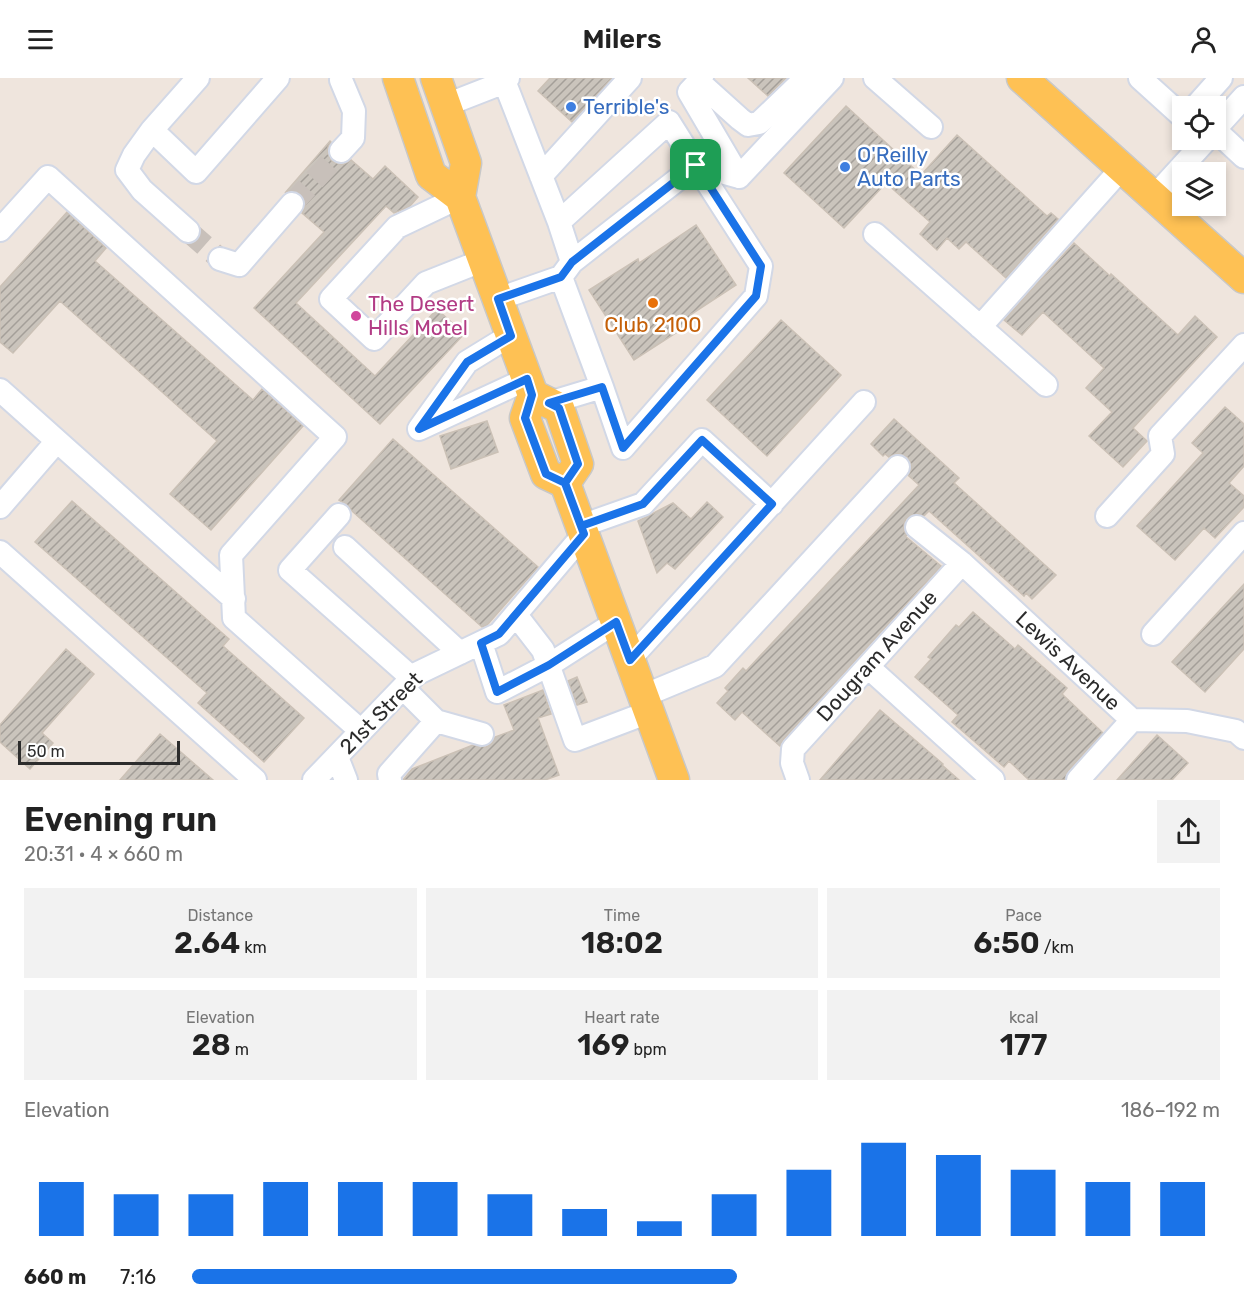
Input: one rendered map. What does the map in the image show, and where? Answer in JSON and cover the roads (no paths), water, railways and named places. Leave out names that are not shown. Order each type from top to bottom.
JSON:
[{"type":"main road","points":[[398,78],[431,175],[460,197]]},
{"type":"main road","points":[[1032,81],[1122,168],[1244,277]]},
{"type":"main road","points":[[441,91],[466,164],[460,197],[511,336],[536,392],[525,418],[546,474],[565,483],[674,780]]},
{"type":"street","points":[[188,231],[142,190],[127,170],[134,155],[152,130],[198,78]]},
{"type":"street","points":[[152,130],[196,172],[278,78]]},
{"type":"street","points":[[541,176],[630,78]]},
{"type":"street","points":[[739,177],[689,92],[701,80],[748,125],[759,123],[806,78]]},
{"type":"street","points":[[739,177],[832,78]]},
{"type":"street","points":[[875,78],[931,127]]},
{"type":"street","points":[[1140,78],[1172,107]]},
{"type":"street","points":[[1205,96],[1221,78]]},
{"type":"street","points":[[341,151],[352,138],[354,111],[342,79]]},
{"type":"street","points":[[441,91],[505,79],[559,222],[566,269],[623,448],[756,296],[761,266],[669,122],[559,222]]},
{"type":"street","points":[[1226,118],[1243,100]]},
{"type":"street","points":[[1226,140],[1244,157]]},
{"type":"street","points":[[1155,197],[1197,150]]},
{"type":"street","points":[[696,165],[739,177]]},
{"type":"street","points":[[498,299],[566,269],[696,165]]},
{"type":"street","points":[[980,327],[1122,168]]},
{"type":"street","points":[[0,230],[48,177],[335,437],[231,555],[234,618],[361,731]]},
{"type":"street","points":[[460,197],[397,227],[331,298],[374,339],[426,283],[483,260]]},
{"type":"street","points":[[220,259],[239,265],[292,204]]},
{"type":"street","points":[[875,234],[1046,385]]},
{"type":"street","points":[[511,336],[467,362],[419,429],[536,392],[602,387]]},
{"type":"street","points":[[1107,516],[1163,454],[1160,436],[1244,345]]},
{"type":"street","points":[[0,390],[234,599]]},
{"type":"street","points":[[630,660],[864,402]]},
{"type":"street","points":[[582,530],[643,504],[702,440],[772,504]]},
{"type":"street","points":[[0,507],[57,441]]},
{"type":"street","points":[[516,615],[543,650],[574,740],[715,666],[898,467]]},
{"type":"street","points":[[339,515],[290,570],[407,683],[436,721],[482,734]]},
{"type":"street","name":"Lewis Avenue","points":[[917,527],[962,563],[1132,720],[1187,721],[1236,731],[1244,738]]},
{"type":"street","name":"21st Street","points":[[314,780],[416,674],[499,634],[582,530]]},
{"type":"street","points":[[1153,634],[1243,536]]},
{"type":"street","points":[[345,547],[460,653]]},
{"type":"street","points":[[0,552],[255,780]]},
{"type":"street","name":"Dougram Avenue","points":[[798,780],[792,763],[793,749],[962,563]]},
{"type":"street","points":[[481,643],[497,692],[549,665],[616,622]]},
{"type":"street","points":[[867,667],[993,780]]},
{"type":"street","points":[[1078,780],[1132,720]]},
{"type":"street","points":[[390,780],[389,774],[436,721]]},
{"type":"street","points":[[337,757],[346,780]]},
{"type":"tunnel","points":[[292,204],[341,151]]},
{"type":"tunnel","points":[[188,231],[220,259]]},
{"type":"place","name":"Terrible's","points":[[571,107]]},
{"type":"place","name":"O'Reilly Auto Parts","points":[[845,167]]},
{"type":"place","name":"Club 2100","points":[[653,303]]},
{"type":"place","name":"The Desert Hills Motel","points":[[356,316]]}]
